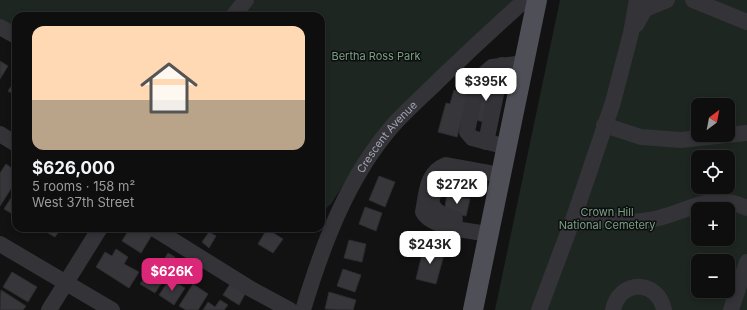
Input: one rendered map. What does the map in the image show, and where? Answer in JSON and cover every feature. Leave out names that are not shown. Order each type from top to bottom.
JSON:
[{"type":"main road","points":[[473,310],[483,233],[493,173],[506,147],[537,0]]},
{"type":"street","points":[[236,12],[246,0]]},
{"type":"street","name":"Crescent Avenue","points":[[326,225],[361,170],[394,124],[525,0]]},
{"type":"street","points":[[539,310],[575,214],[604,126],[631,34],[637,0]]},
{"type":"street","points":[[631,34],[645,9],[667,0]]},
{"type":"street","points":[[693,0],[747,22]]},
{"type":"street","points":[[0,27],[12,34]]},
{"type":"street","points":[[506,147],[472,138],[467,132],[483,109],[486,93],[477,80],[492,67],[524,63]]},
{"type":"street","points":[[604,126],[641,137],[681,140],[691,139]]},
{"type":"street","points":[[735,134],[747,133]]},
{"type":"street","points":[[0,134],[12,142]]},
{"type":"street","points":[[483,233],[431,221],[426,218],[423,212],[431,177],[434,171],[446,165],[493,173]]},
{"type":"street","points":[[575,214],[598,220],[628,222],[660,218],[702,203],[719,200],[735,202],[747,208]]},
{"type":"street","points":[[49,310],[97,232]]},
{"type":"street","points":[[159,232],[250,289],[290,310]]},
{"type":"street","name":"Crescent Avenue","points":[[303,310],[324,232]]},
{"type":"street","points":[[0,244],[112,310]]},
{"type":"street","points":[[731,310],[747,262]]},
{"type":"street","points":[[613,310],[619,295],[626,290],[635,287],[644,287],[652,291],[660,299],[664,310]]},
{"type":"green space","name":"Bertha Ross Park","points":[[0,0],[513,0],[344,184],[331,204],[325,209],[325,12],[12,12],[12,27],[0,20]]},
{"type":"green space","name":"Crown Hill National Cemetery","points":[[560,0],[747,0],[747,310],[495,310]]},
{"type":"building","points":[[0,61],[8,66],[0,79]]},
{"type":"building","points":[[485,81],[496,84],[487,123],[476,120]]},
{"type":"building","points":[[12,85],[12,94],[8,91]]},
{"type":"building","points":[[454,90],[469,94],[457,137],[438,132],[446,103],[450,104]]},
{"type":"building","points":[[6,164],[12,168],[12,187],[0,206],[0,173]]},
{"type":"building","points":[[379,176],[395,182],[385,207],[369,200]]},
{"type":"building","points":[[447,195],[470,199],[466,216],[444,212]]},
{"type":"building","points":[[12,196],[12,214],[4,209]]},
{"type":"building","points":[[365,207],[382,213],[376,231],[359,224]]},
{"type":"building","points":[[46,232],[58,232],[55,237]]},
{"type":"building","points":[[128,232],[147,232],[152,235],[141,253],[122,241]]},
{"type":"building","points":[[209,232],[216,236],[209,248],[202,242]]},
{"type":"building","points":[[265,232],[272,232],[283,239],[273,253],[258,244]]},
{"type":"building","points":[[349,240],[366,244],[362,262],[344,258]]},
{"type":"building","points":[[424,246],[445,251],[436,284],[416,279]]},
{"type":"building","points":[[116,249],[128,257],[124,264],[139,272],[129,288],[96,267],[105,252],[112,256]]},
{"type":"building","points":[[168,253],[175,257],[169,267],[162,263]]},
{"type":"building","points":[[191,264],[198,268],[191,280],[183,275]]},
{"type":"building","points":[[151,267],[166,276],[155,293],[140,284]]},
{"type":"building","points":[[343,269],[361,275],[355,292],[337,286]]},
{"type":"building","points":[[12,272],[37,287],[28,302],[3,287]]},
{"type":"building","points":[[170,279],[185,288],[174,305],[159,295]]},
{"type":"building","points":[[193,284],[208,294],[198,310],[186,310],[179,306]]},
{"type":"building","points":[[230,284],[245,294],[239,305],[223,295]]},
{"type":"building","points":[[1,290],[26,306],[23,310],[0,310]]},
{"type":"building","points":[[329,292],[356,300],[353,310],[325,309]]},
{"type":"building","points":[[220,300],[228,305],[224,310],[203,310],[208,302],[215,307]]}]
